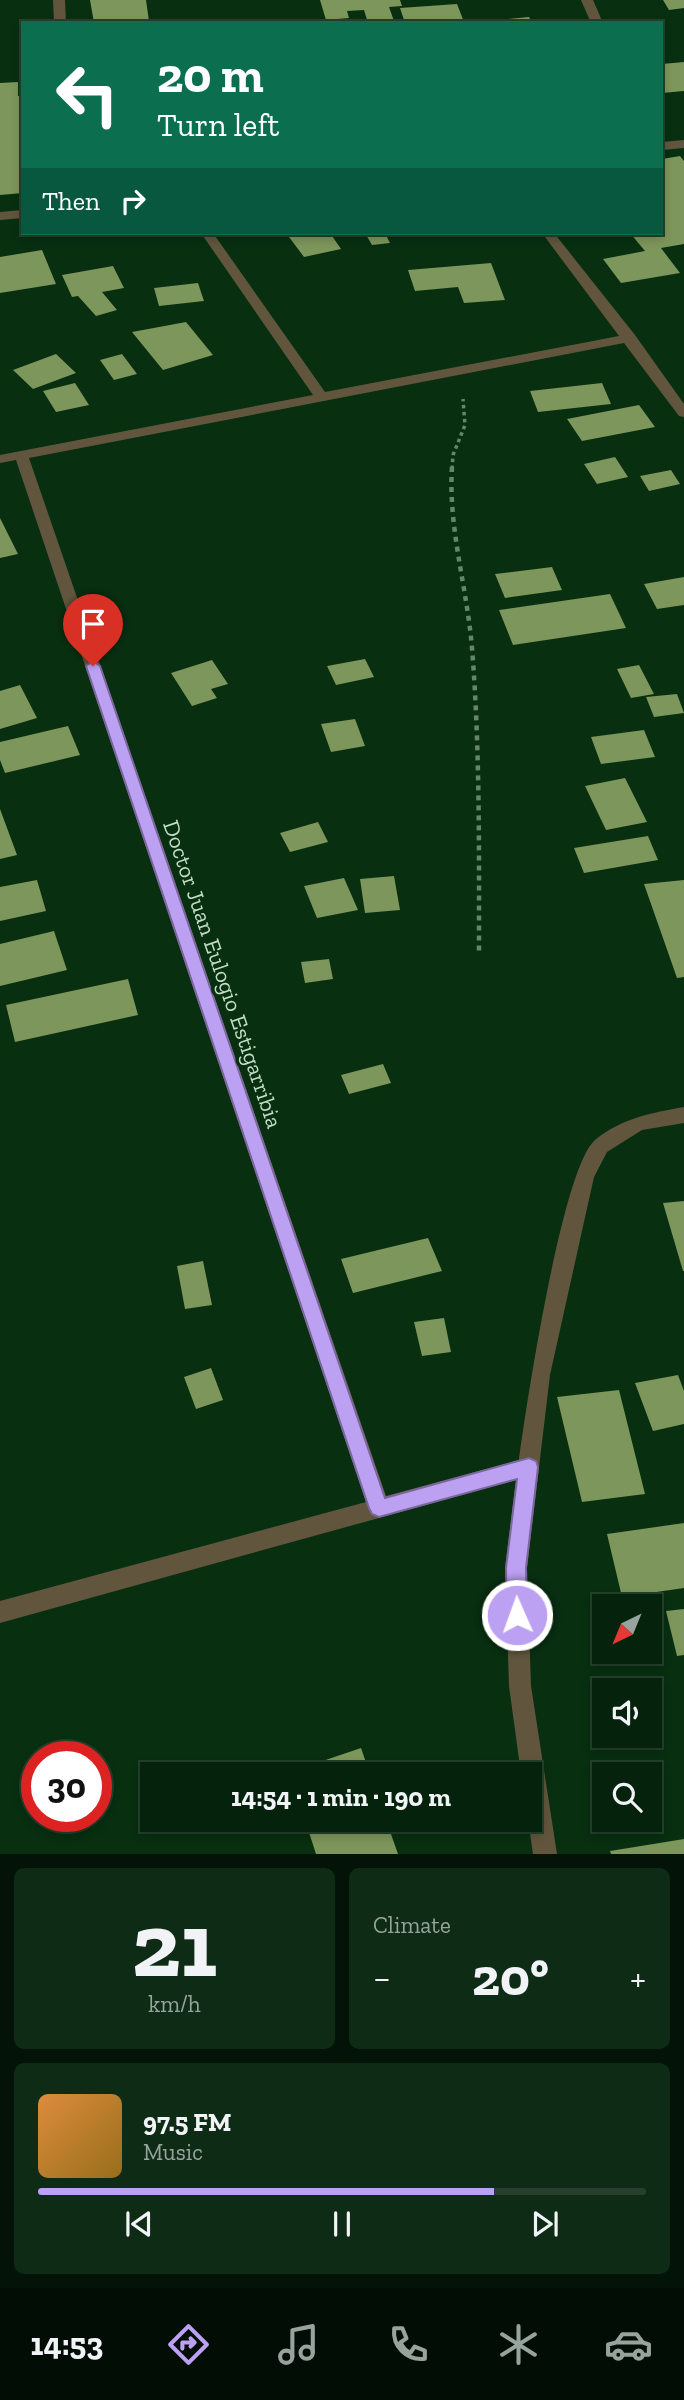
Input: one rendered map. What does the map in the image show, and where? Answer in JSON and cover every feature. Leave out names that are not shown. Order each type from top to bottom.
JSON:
[{"type":"street","points":[[59,0],[60,21]]},
{"type":"street","points":[[587,0],[596,21]]},
{"type":"street","points":[[663,146],[684,144]]},
{"type":"street","points":[[0,216],[21,214]]},
{"type":"street","points":[[208,235],[321,397]]},
{"type":"street","points":[[550,235],[630,338],[684,413]]},
{"type":"street","points":[[0,459],[630,338]]},
{"type":"street","name":"Doctor Juan Eulogio Estigarribia","points":[[22,455],[379,1508]]},
{"type":"street","points":[[545,1854],[520,1686],[516,1568],[540,1376],[584,1177],[600,1147],[638,1123],[684,1115]]},
{"type":"street","points":[[0,1612],[529,1467]]},
{"type":"path","points":[[471,369],[463,390],[465,425],[453,455],[450,500],[470,627],[478,726],[479,953]]},
{"type":"building","points":[[90,0],[146,0],[149,21],[94,21]]},
{"type":"building","points":[[320,0],[400,0],[402,6],[389,7],[394,21],[367,21],[364,10],[347,11],[349,18],[326,20]]},
{"type":"building","points":[[663,0],[684,0],[684,8],[669,10]]},
{"type":"building","points":[[457,4],[464,21],[404,21],[400,8]]},
{"type":"building","points":[[529,17],[531,21],[488,21]]},
{"type":"building","points":[[684,62],[684,91],[663,93],[663,64]]},
{"type":"building","points":[[18,82],[18,96],[21,96],[21,193],[0,195],[0,83]]},
{"type":"building","points":[[680,156],[684,161],[684,244],[661,248],[680,273],[621,283],[603,259],[645,251],[632,235],[663,235],[663,159]]},
{"type":"building","points":[[331,235],[341,249],[304,257],[289,237]]},
{"type":"building","points":[[366,235],[386,235],[390,243],[372,245]]},
{"type":"building","points":[[42,250],[56,284],[0,293],[0,257]]},
{"type":"building","points":[[491,263],[505,300],[464,303],[458,287],[415,291],[408,270]]},
{"type":"building","points":[[113,266],[124,288],[102,292],[117,310],[96,316],[78,296],[72,297],[62,275]]},
{"type":"building","points":[[198,283],[204,301],[159,306],[154,288]]},
{"type":"building","points":[[186,322],[213,355],[163,370],[132,332]]},
{"type":"building","points":[[56,354],[76,373],[33,389],[13,370]]},
{"type":"building","points":[[122,354],[137,374],[114,380],[100,360]]},
{"type":"building","points":[[75,383],[89,405],[56,412],[43,391]]},
{"type":"building","points":[[602,383],[611,404],[538,412],[530,391]]},
{"type":"building","points":[[639,405],[655,427],[582,441],[567,419]]},
{"type":"building","points":[[615,457],[628,477],[597,484],[584,464]]},
{"type":"building","points":[[671,470],[680,484],[649,491],[640,476]]},
{"type":"building","points":[[0,518],[18,554],[0,558]]},
{"type":"building","points":[[552,567],[562,590],[505,598],[495,574]]},
{"type":"building","points":[[684,577],[684,605],[657,609],[644,584]]},
{"type":"building","points":[[610,594],[626,628],[513,645],[499,610]]},
{"type":"building","points":[[365,659],[374,677],[336,685],[327,666]]},
{"type":"building","points":[[212,660],[228,684],[211,689],[217,698],[192,706],[171,673]]},
{"type":"building","points":[[639,665],[654,694],[631,698],[617,669]]},
{"type":"building","points":[[20,685],[37,718],[0,729],[0,691]]},
{"type":"building","points":[[677,694],[684,713],[654,717],[646,697]]},
{"type":"building","points":[[355,719],[365,746],[331,752],[321,724]]},
{"type":"building","points":[[68,726],[80,755],[5,773],[0,760],[0,742]]},
{"type":"building","points":[[644,730],[655,757],[601,764],[591,737]]},
{"type":"building","points":[[625,778],[647,822],[606,830],[585,786]]},
{"type":"building","points":[[0,809],[17,855],[0,859]]},
{"type":"building","points":[[318,822],[328,842],[290,852],[280,833]]},
{"type":"building","points":[[648,836],[658,860],[584,873],[574,848]]},
{"type":"building","points":[[394,876],[400,910],[365,913],[360,879]]},
{"type":"building","points":[[344,878],[358,910],[317,918],[304,886]]},
{"type":"building","points":[[37,880],[46,911],[0,921],[0,887]]},
{"type":"building","points":[[684,880],[684,977],[677,978],[644,884]]},
{"type":"building","points":[[54,931],[67,970],[0,986],[0,944]]},
{"type":"building","points":[[329,959],[333,979],[305,983],[301,962]]},
{"type":"building","points":[[128,979],[138,1015],[15,1042],[6,1005]]},
{"type":"building","points":[[383,1064],[391,1083],[349,1094],[341,1075]]},
{"type":"building","points":[[684,1201],[684,1271],[683,1271],[663,1203]]},
{"type":"building","points":[[428,1238],[442,1271],[353,1293],[341,1259]]},
{"type":"building","points":[[203,1261],[212,1305],[185,1309],[177,1266]]},
{"type":"building","points":[[444,1318],[451,1352],[422,1356],[414,1322]]},
{"type":"building","points":[[211,1368],[223,1400],[196,1409],[184,1377]]},
{"type":"building","points":[[678,1375],[684,1391],[684,1424],[653,1431],[635,1383]]},
{"type":"building","points":[[619,1390],[645,1494],[582,1502],[557,1397]]},
{"type":"building","points":[[684,1523],[684,1588],[621,1594],[607,1534]]},
{"type":"building","points":[[684,1609],[684,1655],[677,1656],[666,1611]]},
{"type":"building","points":[[361,1748],[366,1762],[320,1762]]},
{"type":"building","points":[[309,1832],[390,1832],[398,1854],[316,1854]]},
{"type":"building","points":[[684,1839],[684,1854],[611,1854],[610,1851]]},
{"type":"route","points":[[93,666],[379,1508],[529,1467],[516,1568],[517,1615]]}]
